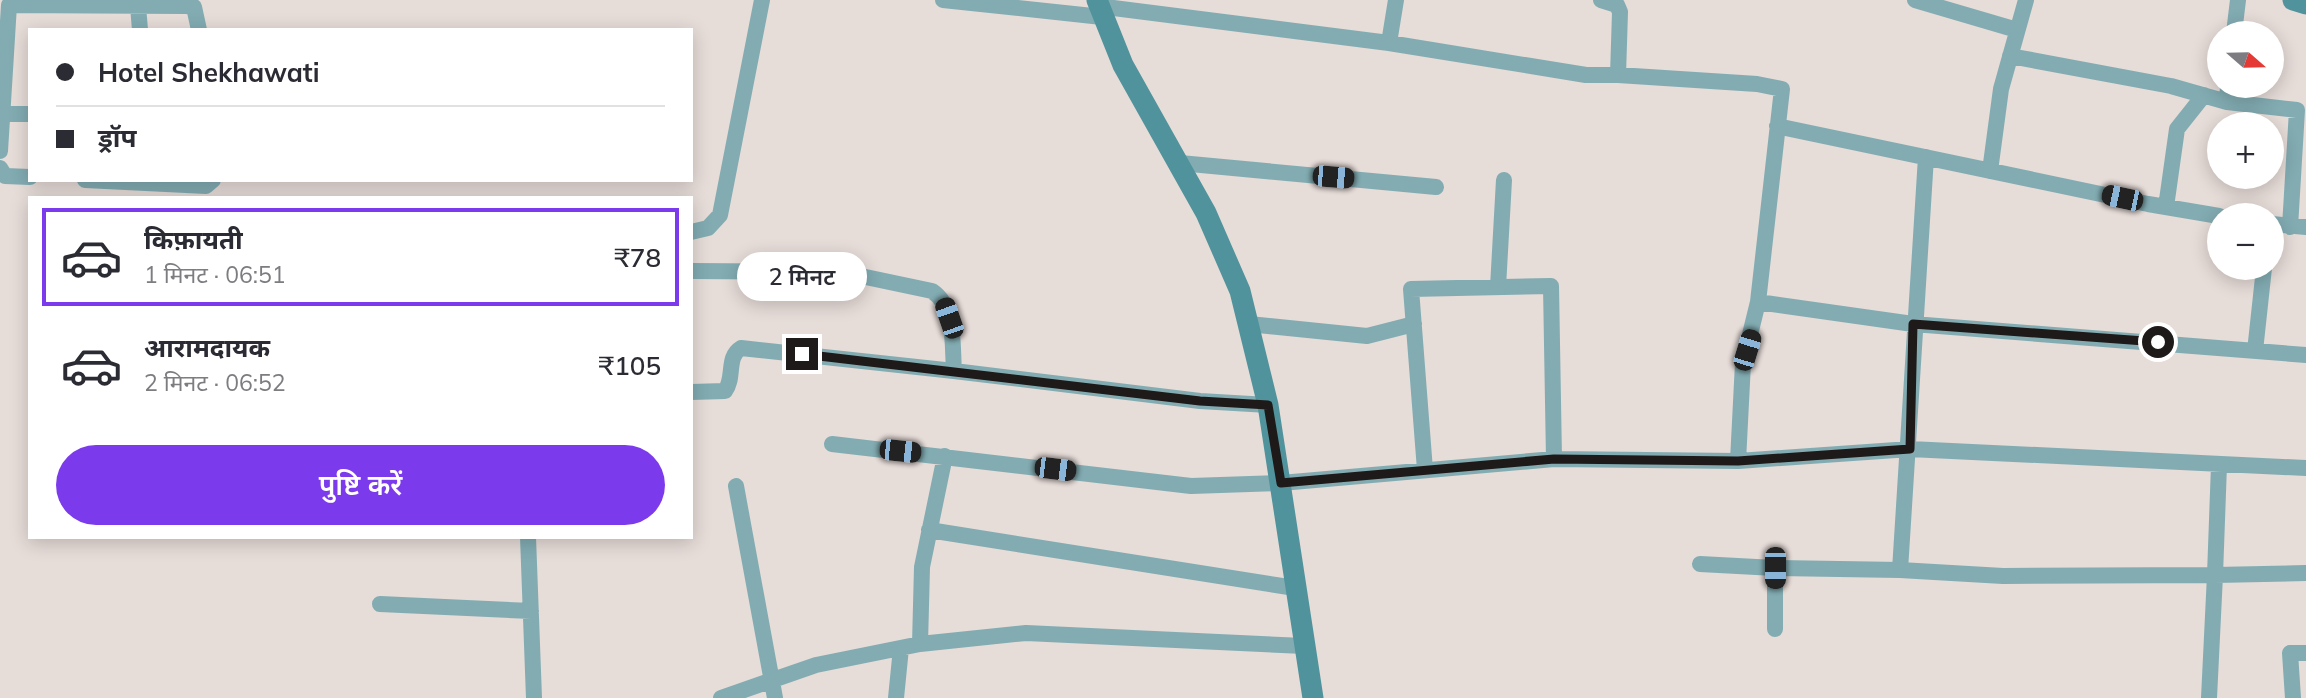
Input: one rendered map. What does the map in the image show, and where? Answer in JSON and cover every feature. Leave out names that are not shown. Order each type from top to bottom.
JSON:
[{"type":"street","points":[[693,232],[709,228],[720,215],[762,0]]},
{"type":"street","points":[[943,0],[1099,8],[1389,43],[1586,75],[1618,75],[1779,88],[1782,92],[1758,302],[1743,363],[1738,461]]},
{"type":"street","points":[[1389,43],[1396,0]]},
{"type":"street","points":[[1601,0],[1617,5],[1619,12],[1618,75]]},
{"type":"street","points":[[1915,0],[2017,30]]},
{"type":"street","points":[[1990,171],[2001,89],[2026,0]]},
{"type":"street","points":[[2235,21],[2238,0]]},
{"type":"street","points":[[2293,0],[2306,4]]},
{"type":"street","points":[[0,151],[3,22],[9,5],[194,8],[199,28]]},
{"type":"street","points":[[138,6],[139,28]]},
{"type":"street","points":[[1099,8],[1123,65],[1180,163],[1229,261],[1268,405],[1313,698]]},
{"type":"street","points":[[2010,56],[2207,95]]},
{"type":"street","points":[[2166,207],[2177,129],[2204,95]]},
{"type":"street","points":[[2245,98],[2297,110],[2298,228]]},
{"type":"street","points":[[2,114],[28,114]]},
{"type":"street","points":[[1777,126],[2207,214]]},
{"type":"street","points":[[1900,570],[1910,449],[1913,324],[1926,157]]},
{"type":"street","points":[[1180,163],[1436,187]]},
{"type":"street","points":[[0,168],[5,176],[28,177]]},
{"type":"street","points":[[1498,287],[1504,180]]},
{"type":"street","points":[[149,182],[206,186],[211,182]]},
{"type":"street","points":[[693,271],[842,272],[932,291],[943,299],[949,318],[954,370]]},
{"type":"street","points":[[2255,351],[2263,280]]},
{"type":"street","points":[[1425,470],[1411,289],[1551,286],[1554,459]]},
{"type":"street","points":[[1758,302],[1913,324],[2306,355]]},
{"type":"street","points":[[1248,324],[1367,336],[1414,324]]},
{"type":"street","points":[[693,392],[725,391],[729,386],[733,357],[741,348],[954,370],[1200,401],[1268,405]]},
{"type":"street","points":[[832,444],[1191,486],[1281,483],[1554,459],[1738,461],[1910,449],[2306,468]]},
{"type":"street","points":[[920,645],[922,567],[945,456]]},
{"type":"street","points":[[2209,698],[2219,465]]},
{"type":"street","points":[[736,486],[775,698]]},
{"type":"street","points":[[929,530],[1295,588]]},
{"type":"street","points":[[528,539],[534,698]]},
{"type":"street","points":[[1700,564],[2003,576],[2306,573]]},
{"type":"street","points":[[1775,568],[1775,629]]},
{"type":"street","points":[[380,604],[531,611]]},
{"type":"street","points":[[722,698],[816,665],[920,645],[1026,633],[1304,646]]},
{"type":"street","points":[[896,698],[901,648]]},
{"type":"street","points":[[2293,698],[2290,653],[2306,653]]},
{"type":"route","points":[[802,354],[1200,401],[1268,405],[1281,483],[1554,459],[1738,461],[1910,449],[1913,324],[2158,342]]}]
